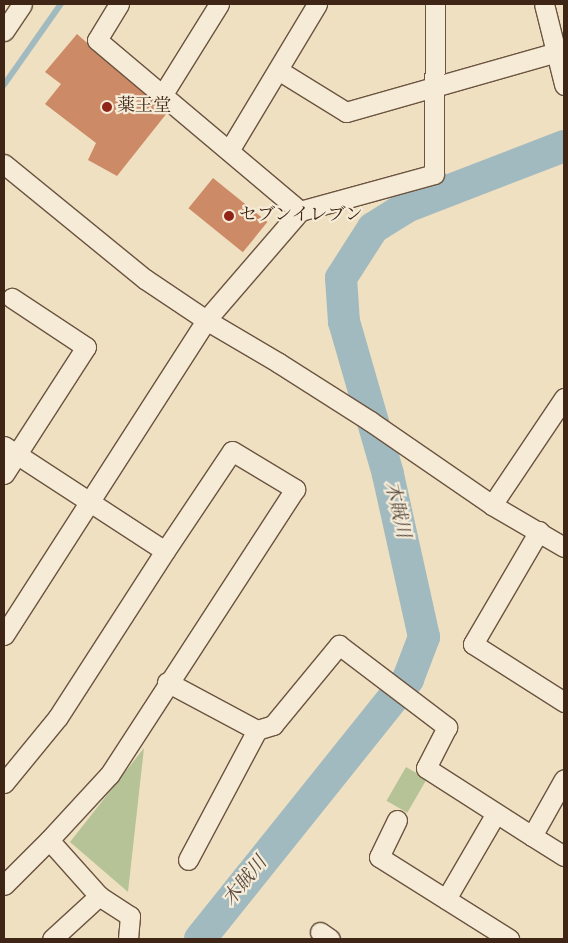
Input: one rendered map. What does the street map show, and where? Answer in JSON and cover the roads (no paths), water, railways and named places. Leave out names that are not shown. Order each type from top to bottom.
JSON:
[{"type":"street","points":[[4,31],[22,4]]},
{"type":"street","points":[[119,4],[97,40],[230,150],[300,211]]},
{"type":"street","points":[[163,94],[219,4]]},
{"type":"street","points":[[230,150],[317,4]]},
{"type":"street","points":[[4,635],[206,320],[300,211],[434,174],[435,4]]},
{"type":"street","points":[[544,4],[564,85]]},
{"type":"street","points":[[278,70],[346,112],[556,52]]},
{"type":"street","points":[[4,164],[145,279],[206,320],[370,421],[492,505],[564,547]]},
{"type":"street","points":[[4,474],[10,450],[86,347],[6,301]]},
{"type":"street","points":[[492,505],[564,398]]},
{"type":"street","points":[[10,450],[165,551]]},
{"type":"street","points":[[4,782],[58,717],[232,451],[294,488],[167,682],[110,774],[49,840],[4,884]]},
{"type":"street","points":[[539,532],[473,644],[564,702]]},
{"type":"street","points":[[188,860],[258,730],[273,725],[339,645],[447,727],[426,768],[564,856]]},
{"type":"street","points":[[167,682],[258,730]]},
{"type":"street","points":[[532,836],[564,780]]},
{"type":"street","points":[[446,899],[496,813]]},
{"type":"street","points":[[397,820],[379,857],[509,939]]},
{"type":"street","points":[[49,840],[99,896],[130,916],[128,939]]},
{"type":"street","points":[[52,939],[99,896]]},
{"type":"waterway","points":[[4,85],[61,4]]},
{"type":"waterway","name":"木賊川","points":[[200,939],[408,679],[424,637],[388,474],[344,322],[341,278],[373,228],[406,207],[564,146]]},
{"type":"place","name":"薬王堂","points":[[107,107]]},
{"type":"place","name":"セブンイレブン","points":[[229,216]]}]
